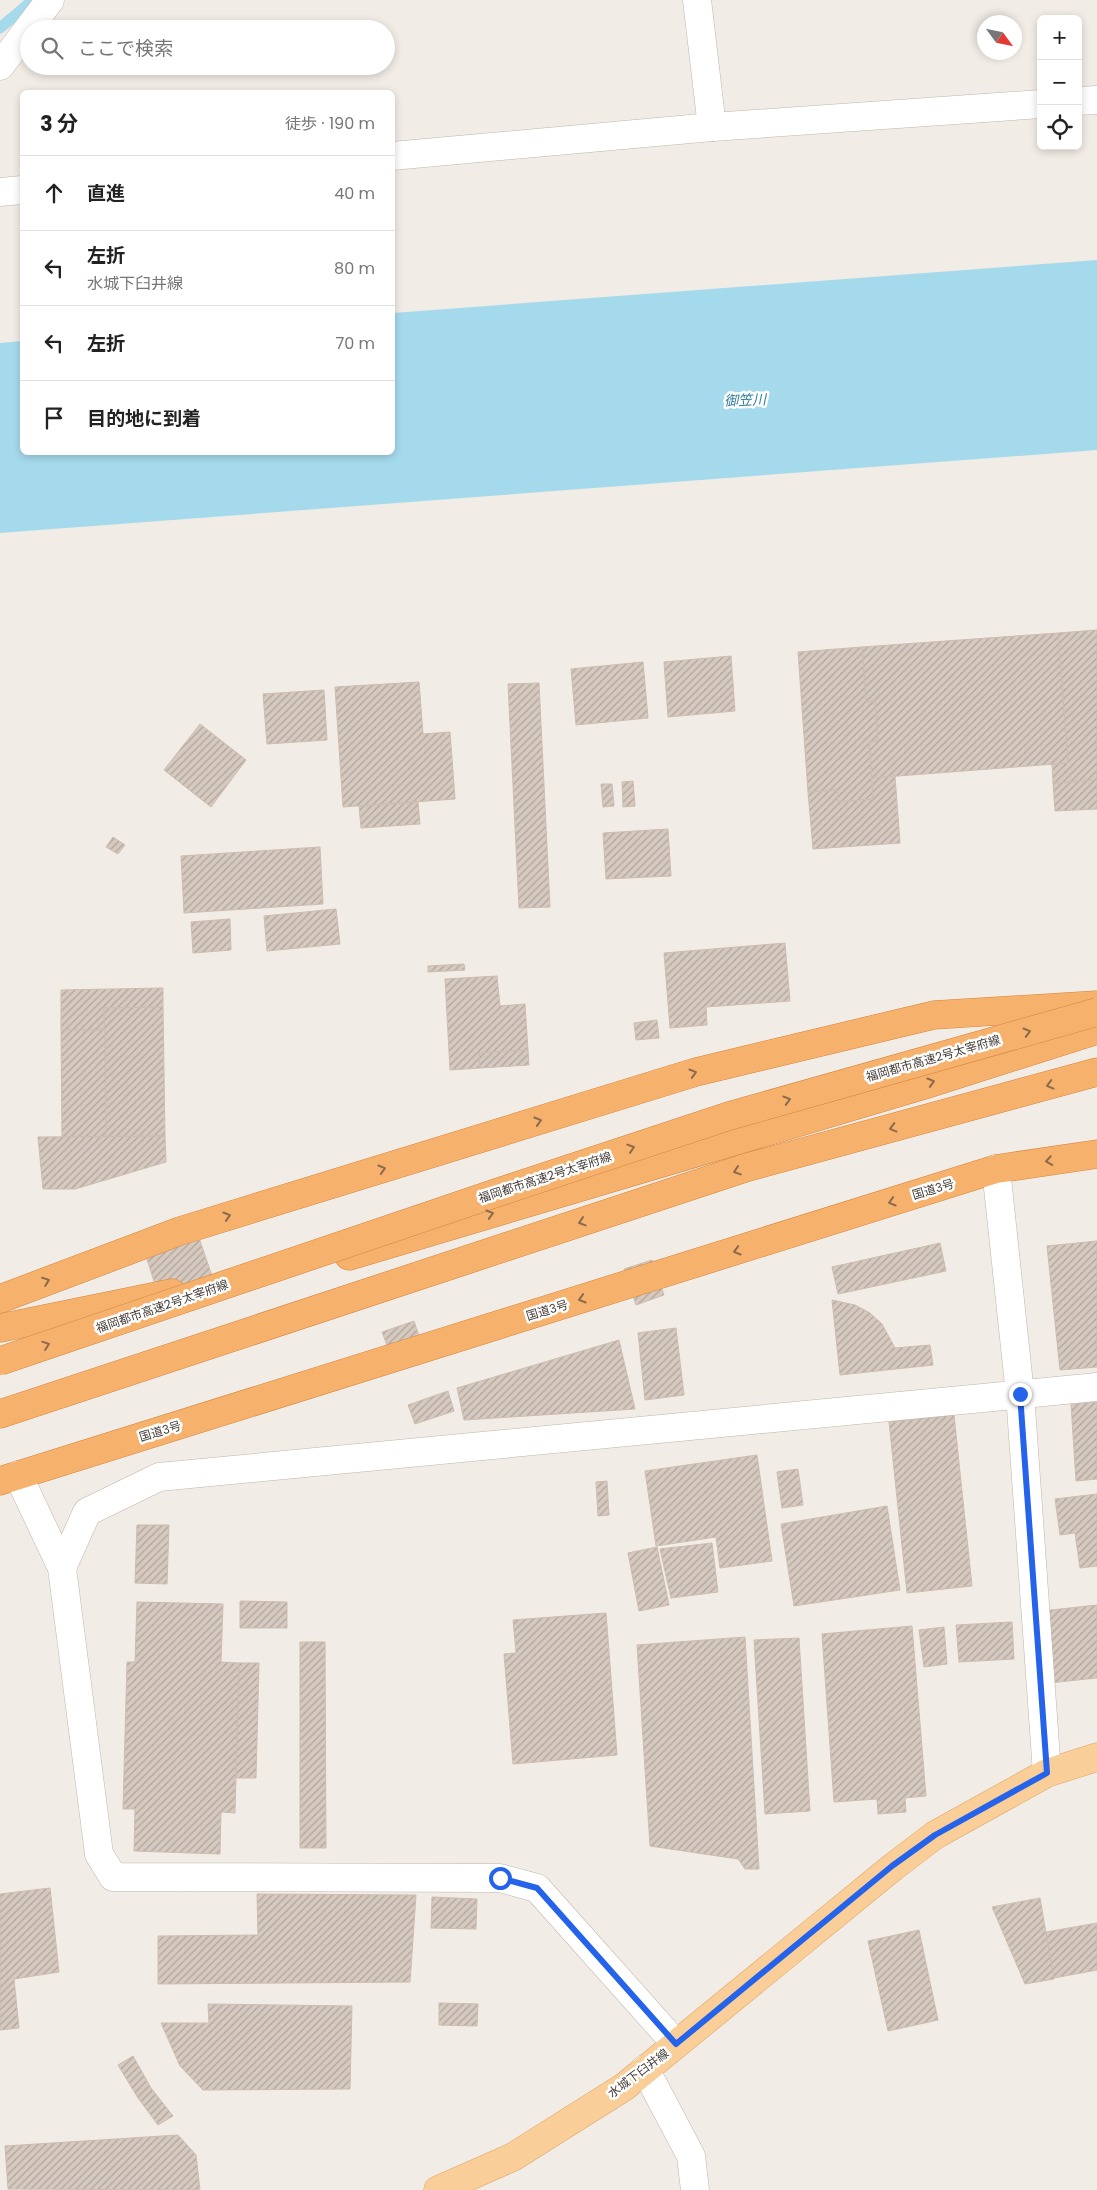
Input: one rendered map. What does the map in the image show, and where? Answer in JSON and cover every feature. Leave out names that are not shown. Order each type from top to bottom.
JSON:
[{"type":"highway","points":[[0,1299],[180,1231],[696,1072],[934,1015],[1097,1005]]},
{"type":"highway","name":"福岡都市高速2号太宰府線","points":[[0,1361],[486,1196],[729,1116],[1097,1012]]},
{"type":"highway","points":[[0,1328],[334,1260],[917,1086],[1097,1030]]},
{"type":"highway","points":[[0,1414],[748,1167],[1097,1072]]},
{"type":"highway","name":"国道3号","points":[[9,1478],[996,1170],[1097,1154]]},
{"type":"main road","name":"水城下臼井線","points":[[438,2190],[513,2156],[624,2087],[892,1866],[935,1835],[1047,1773],[1097,1757]]},
{"type":"street","points":[[35,20],[50,0]]},
{"type":"street","points":[[697,0],[712,127]]},
{"type":"street","points":[[0,66],[20,40]]},
{"type":"street","points":[[1082,101],[1097,100]]},
{"type":"street","points":[[395,156],[712,127],[1037,104]]},
{"type":"street","points":[[0,192],[20,190]]},
{"type":"street","points":[[996,1170],[1020,1394],[1047,1773]]},
{"type":"street","points":[[62,1568],[87,1512],[159,1477],[1097,1386]]},
{"type":"street","points":[[9,1478],[62,1568],[99,1854],[113,1877],[500,1878],[537,1888],[676,2044]]},
{"type":"street","points":[[645,2069],[691,2156],[696,2190]]},
{"type":"water","name":"御笠川","points":[[1097,260],[1097,450],[0,533],[0,343],[20,341],[20,455],[395,455],[395,313]]},
{"type":"building","points":[[1097,630],[1097,780],[1053,783],[1052,764],[1068,763],[1058,633]]},
{"type":"building","points":[[1058,633],[1068,763],[872,778],[869,742],[878,741],[875,701],[866,702],[862,647]]},
{"type":"building","points":[[862,647],[866,702],[875,701],[878,741],[869,742],[873,799],[838,802],[837,790],[808,792],[798,652]]},
{"type":"building","points":[[731,656],[735,711],[668,717],[664,662]]},
{"type":"building","points":[[643,662],[648,718],[576,725],[571,669]]},
{"type":"building","points":[[419,682],[423,734],[450,732],[455,799],[343,807],[335,687]]},
{"type":"building","points":[[539,683],[550,907],[519,908],[508,684]]},
{"type":"building","points":[[324,690],[327,740],[267,744],[263,694]]},
{"type":"building","points":[[200,724],[246,760],[211,807],[164,770]]},
{"type":"building","points":[[895,776],[900,843],[813,849],[808,792],[837,790],[838,802],[873,799],[872,778]]},
{"type":"building","points":[[1097,780],[1097,809],[1055,811],[1053,783]]},
{"type":"building","points":[[633,781],[635,806],[623,807],[622,782]]},
{"type":"building","points":[[601,784],[612,784],[614,806],[603,807]]},
{"type":"building","points":[[418,802],[420,824],[361,828],[359,806]]},
{"type":"building","points":[[668,829],[671,876],[606,879],[603,833]]},
{"type":"building","points":[[113,837],[125,845],[118,854],[106,847]]},
{"type":"building","points":[[320,847],[323,904],[184,913],[181,856]]},
{"type":"building","points":[[336,909],[340,944],[267,951],[264,916]]},
{"type":"building","points":[[230,919],[231,950],[193,953],[191,922]]},
{"type":"building","points":[[785,943],[790,1001],[706,1007],[707,1025],[670,1028],[664,953]]},
{"type":"building","points":[[464,964],[465,970],[428,972],[428,966]]},
{"type":"building","points":[[497,976],[500,1006],[525,1004],[528,1050],[479,1053],[480,1068],[450,1070],[445,979]]},
{"type":"building","points":[[163,988],[163,1007],[104,1008],[105,1030],[61,1030],[61,990]]},
{"type":"building","points":[[163,1007],[165,1136],[106,1137],[104,1008]]},
{"type":"building","points":[[657,1020],[659,1038],[636,1040],[634,1023]]},
{"type":"building","points":[[61,1030],[105,1030],[106,1137],[62,1138]]},
{"type":"building","points":[[528,1050],[529,1065],[480,1068],[479,1053]]},
{"type":"building","points":[[165,1136],[166,1162],[75,1189],[43,1189],[38,1137]]},
{"type":"building","points":[[193,1220],[212,1276],[158,1294],[140,1237]]},
{"type":"building","points":[[1097,1241],[1097,1367],[1060,1370],[1047,1246]]},
{"type":"building","points":[[940,1243],[946,1271],[838,1294],[832,1267]]},
{"type":"building","points":[[652,1260],[664,1295],[636,1305],[624,1269]]},
{"type":"building","points":[[832,1300],[855,1305],[870,1313],[882,1324],[895,1348],[930,1345],[933,1365],[840,1375]]},
{"type":"building","points":[[414,1321],[421,1342],[390,1353],[382,1332]]},
{"type":"building","points":[[676,1328],[684,1395],[645,1400],[638,1333]]},
{"type":"building","points":[[619,1340],[635,1409],[464,1420],[457,1388]]},
{"type":"building","points":[[448,1391],[454,1411],[415,1424],[408,1405]]},
{"type":"building","points":[[1097,1402],[1097,1479],[1076,1481],[1071,1404]]},
{"type":"building","points":[[954,1415],[972,1586],[907,1593],[889,1422]]},
{"type":"building","points":[[757,1455],[772,1561],[720,1568],[716,1537],[656,1546],[645,1471]]},
{"type":"building","points":[[798,1469],[803,1505],[782,1508],[777,1472]]},
{"type":"building","points":[[607,1481],[609,1515],[598,1516],[596,1482]]},
{"type":"building","points":[[1097,1494],[1097,1566],[1080,1568],[1075,1533],[1060,1535],[1055,1499]]},
{"type":"building","points":[[887,1506],[900,1590],[794,1606],[781,1524]]},
{"type":"building","points":[[137,1525],[169,1525],[167,1584],[135,1583]]},
{"type":"building","points":[[712,1543],[718,1592],[671,1598],[660,1549]]},
{"type":"building","points":[[657,1547],[669,1605],[639,1611],[628,1553]]},
{"type":"building","points":[[240,1601],[287,1602],[287,1628],[240,1628]]},
{"type":"building","points":[[137,1602],[223,1604],[221,1662],[239,1663],[235,1813],[221,1812],[220,1854],[134,1851],[135,1809],[123,1809],[127,1662],[135,1662]]},
{"type":"building","points":[[1097,1605],[1097,1678],[1049,1683],[1042,1611]]},
{"type":"building","points":[[606,1613],[617,1755],[513,1764],[504,1654],[516,1653],[513,1620]]},
{"type":"building","points":[[1012,1622],[1014,1659],[959,1662],[956,1625]]},
{"type":"building","points":[[912,1626],[926,1796],[905,1798],[906,1812],[878,1814],[877,1799],[834,1802],[822,1634]]},
{"type":"building","points":[[944,1627],[947,1664],[924,1667],[919,1630]]},
{"type":"building","points":[[745,1637],[759,1869],[745,1869],[738,1859],[650,1846],[637,1645]]},
{"type":"building","points":[[799,1638],[810,1811],[765,1814],[754,1640]]},
{"type":"building","points":[[300,1642],[325,1642],[326,1848],[300,1848]]},
{"type":"building","points":[[239,1663],[259,1663],[256,1778],[236,1778]]},
{"type":"building","points":[[50,1888],[59,1972],[14,1979],[19,2028],[0,2030],[0,1894]]},
{"type":"building","points":[[257,1894],[416,1895],[410,1982],[158,1984],[158,1936],[258,1935]]},
{"type":"building","points":[[432,1897],[477,1899],[476,1929],[431,1928]]},
{"type":"building","points":[[1040,1898],[1054,1979],[1025,1984],[992,1907]]},
{"type":"building","points":[[1097,1923],[1097,1970],[1054,1978],[1046,1932]]},
{"type":"building","points":[[919,1930],[938,2020],[888,2031],[868,1941]]},
{"type":"building","points":[[439,2003],[478,2004],[477,2026],[439,2025]]},
{"type":"building","points":[[208,2004],[352,2006],[350,2089],[203,2090],[180,2066],[161,2023],[209,2023]]},
{"type":"building","points":[[133,2056],[151,2088],[173,2116],[158,2125],[138,2098],[118,2065]]},
{"type":"building","points":[[178,2135],[196,2155],[200,2190],[8,2189],[5,2146]]},
{"type":"waterway","points":[[0,28],[33,0]]},
{"type":"route","points":[[500,1878],[537,1888],[676,2044],[892,1866],[935,1835],[1047,1773],[1020,1394]]}]
